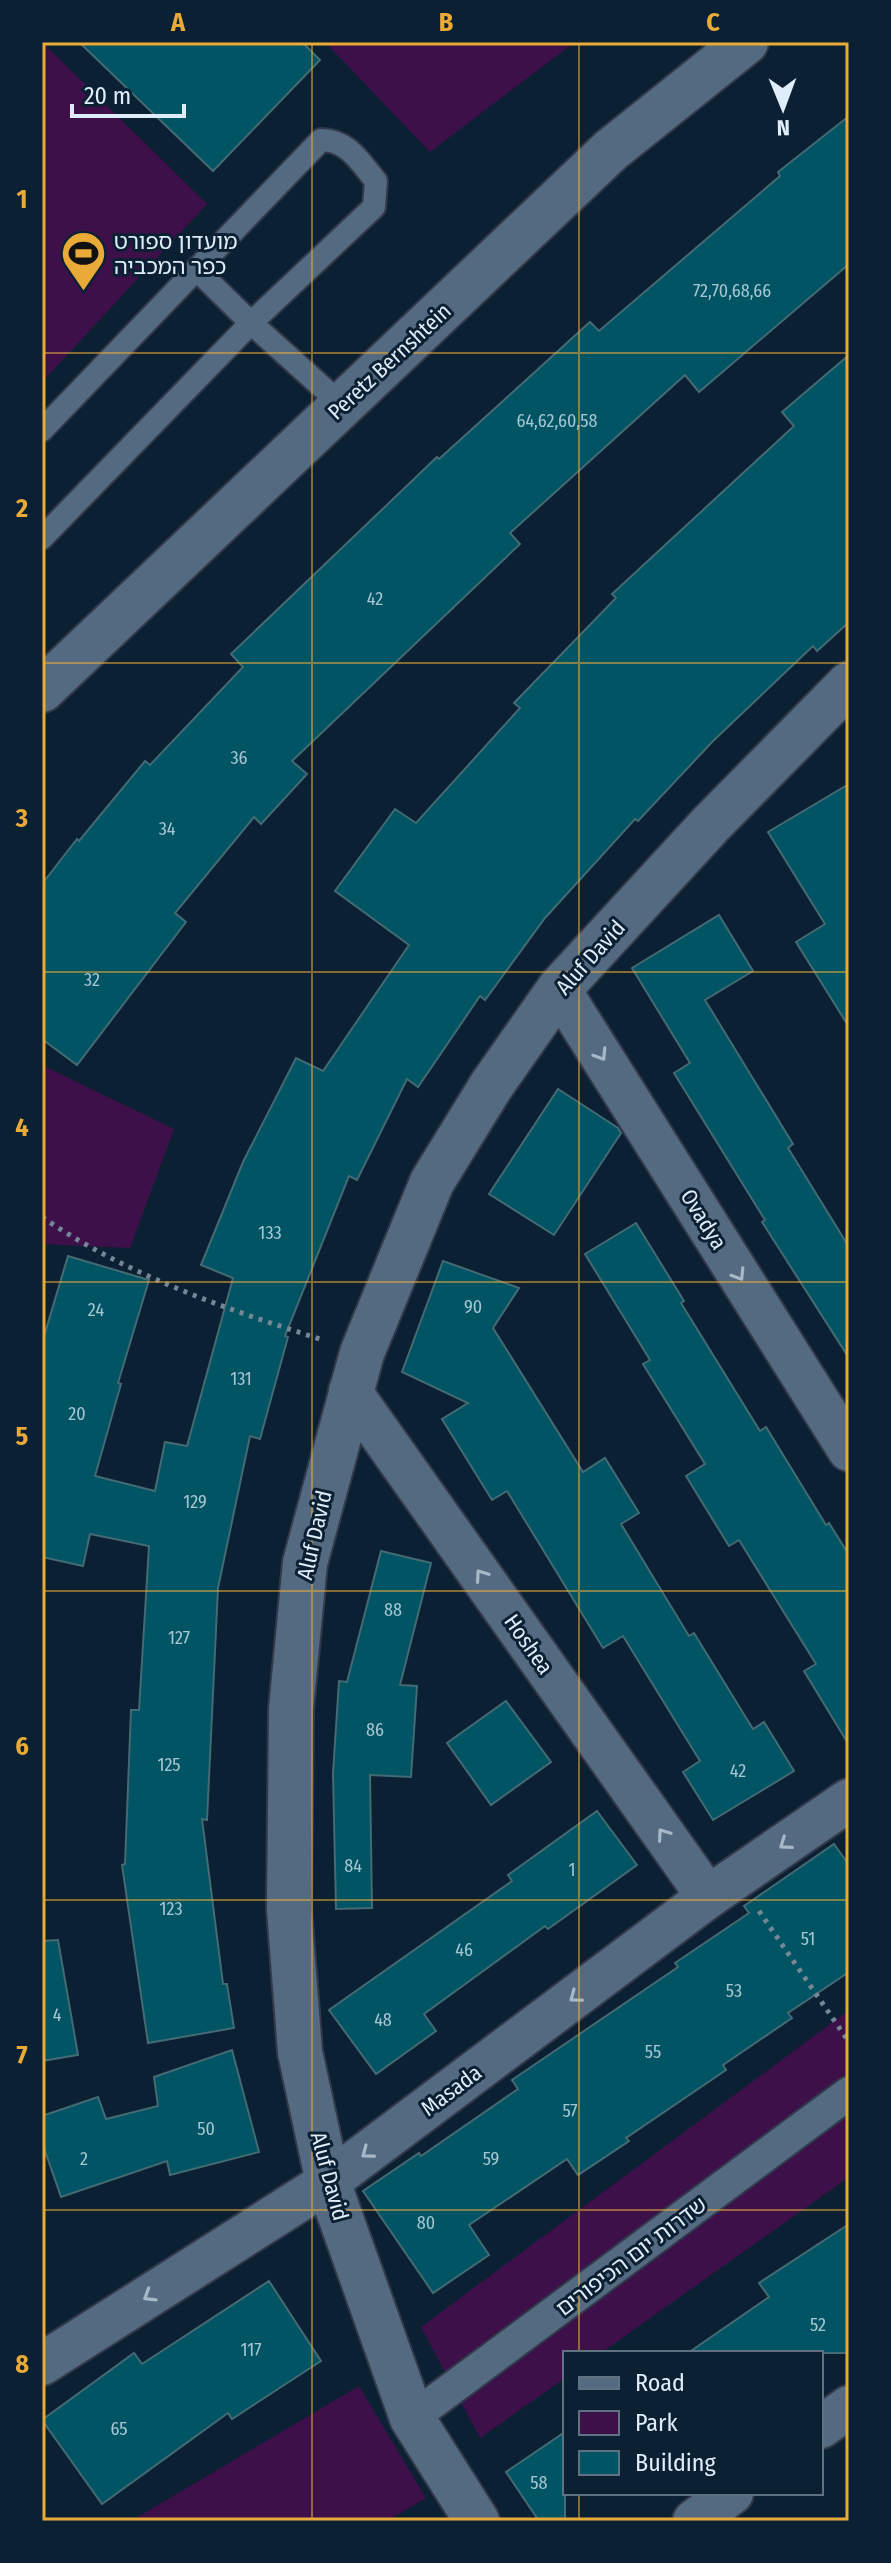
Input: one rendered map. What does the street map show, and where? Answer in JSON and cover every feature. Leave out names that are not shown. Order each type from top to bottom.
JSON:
[{"type":"street","name":"Peretz Bernshtein","points":[[42,690],[611,150],[746,42]]},
{"type":"street","name":"Aluf David","points":[[477,2521],[412,2418],[328,2182],[300,2052],[289,1909],[291,1709],[305,1563],[356,1372],[432,1182],[491,1086],[559,989],[710,825],[849,684]]},
{"type":"street","name":"Ovadya","points":[[559,989],[849,1450]]},
{"type":"street","name":"Hoshea","points":[[356,1372],[722,1888]]},
{"type":"street","name":"Masada","points":[[42,2364],[328,2182],[722,1888],[849,1800]]},
{"type":"street","name":"שדרות יום הכיפורים","points":[[412,2418],[849,2093]]},
{"type":"street","points":[[823,2426],[849,2407]]},
{"type":"street","points":[[694,2521],[729,2495]]},
{"type":"lane","points":[[42,430],[321,140],[344,144],[376,181],[374,207],[251,323],[42,538]]},
{"type":"lane","points":[[197,270],[342,405]]},
{"type":"path","points":[[42,1217],[76,1240],[356,1372]]},
{"type":"path","points":[[722,1888],[849,2042]]},
{"type":"green space","name":"מועדון ספורט כפר המכביה","points":[[42,42],[207,204],[42,382]]},
{"type":"green space","points":[[325,42],[575,42],[430,152]]},
{"type":"green space","points":[[42,1065],[174,1129],[130,1248],[42,1244]]},
{"type":"green space","points":[[849,2010],[849,2177],[604,2351],[563,2351],[563,2379],[480,2438],[421,2327]]},
{"type":"green space","points":[[359,2386],[426,2498],[387,2521],[131,2521]]},
{"type":"building","points":[[79,42],[302,42],[320,60],[213,171]]},
{"type":"building","points":[[849,116],[849,264],[699,392],[685,375],[510,533],[520,544],[292,761],[307,774],[261,824],[254,817],[175,913],[186,922],[77,1065],[42,1039],[42,884],[145,761],[150,765],[243,667],[231,654],[437,457],[439,459],[590,322],[599,331],[780,176],[778,172]]},
{"type":"building","points":[[849,355],[849,622],[817,651],[813,646],[713,741],[638,821],[635,819],[545,918],[485,1000],[480,996],[418,1087],[407,1079],[357,1180],[349,1176],[285,1336],[288,1337],[260,1439],[250,1436],[218,1588],[207,1820],[202,1819],[223,1984],[227,1984],[234,2028],[148,2043],[122,1865],[125,1864],[131,1710],[139,1710],[149,1546],[90,1534],[83,1566],[42,1557],[42,1343],[68,1256],[149,1280],[118,1383],[121,1384],[95,1476],[155,1491],[165,1442],[187,1446],[233,1278],[201,1265],[243,1162],[296,1058],[323,1071],[409,945],[335,891],[395,809],[416,823],[520,708],[514,703],[616,598],[612,594],[794,426],[782,412]]},
{"type":"building","points":[[849,784],[849,1027],[796,942],[825,924],[768,832]]},
{"type":"building","points":[[719,915],[753,971],[705,1000],[793,1144],[788,1148],[849,1247],[849,1358],[762,1222],[765,1220],[674,1073],[690,1063],[632,968]]},
{"type":"building","points":[[558,1089],[621,1133],[554,1235],[489,1194]]},
{"type":"building","points":[[636,1223],[760,1431],[766,1427],[826,1525],[829,1523],[849,1555],[849,1745],[804,1671],[816,1664],[739,1540],[729,1546],[686,1476],[705,1464],[643,1364],[650,1360],[585,1254]]},
{"type":"building","points":[[443,1261],[519,1288],[493,1328],[583,1472],[605,1458],[639,1513],[621,1524],[689,1636],[694,1633],[753,1729],[764,1722],[794,1771],[713,1820],[683,1772],[700,1761],[623,1636],[603,1648],[507,1491],[492,1500],[442,1419],[468,1403],[402,1372]]},
{"type":"building","points":[[381,1551],[431,1563],[400,1685],[417,1686],[411,1777],[370,1775],[372,1908],[336,1909],[333,1773],[339,1681],[347,1682]]},
{"type":"building","points":[[506,1701],[551,1762],[491,1805],[447,1743]]},
{"type":"building","points":[[597,1811],[637,1865],[548,1929],[545,1926],[424,2014],[436,2031],[376,2074],[329,2010],[512,1881],[508,1875]]},
{"type":"building","points":[[834,1844],[849,1865],[849,1972],[788,2013],[792,2018],[723,2065],[726,2070],[626,2138],[629,2141],[578,2175],[567,2159],[469,2225],[489,2255],[433,2293],[363,2191],[419,2153],[421,2156],[518,2089],[512,2080],[678,1967],[675,1963],[749,1913],[744,1906]]},
{"type":"building","points":[[58,1940],[78,2055],[42,2061],[42,1941]]},
{"type":"building","points":[[232,2050],[259,2152],[170,2175],[167,2161],[61,2197],[42,2142],[42,2116],[98,2097],[106,2119],[158,2106],[154,2077]]},
{"type":"building","points":[[849,2224],[849,2353],[691,2351],[769,2297],[759,2283]]},
{"type":"building","points":[[269,2281],[321,2361],[232,2419],[228,2413],[102,2504],[42,2420],[134,2353],[142,2364]]},
{"type":"building","points":[[563,2433],[565,2521],[539,2521],[506,2472]]},
{"type":"place","name":"מועדון ספורט כפר המכביה","points":[[83,293]]}]
